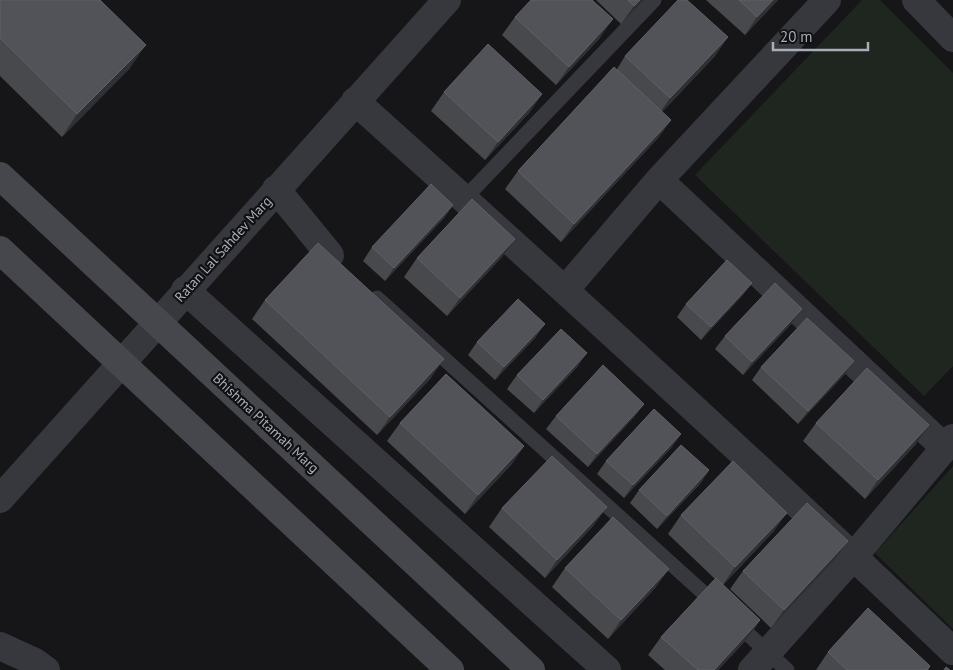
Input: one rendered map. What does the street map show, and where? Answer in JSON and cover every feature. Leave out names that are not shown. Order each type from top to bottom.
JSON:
[{"type":"main road","name":"Bhishma Pitamah Marg","points":[[0,176],[532,670]]},
{"type":"main road","points":[[0,250],[450,670]]},
{"type":"street","name":"Ratan Lal Sahdev Marg","points":[[0,499],[185,290],[447,0]]},
{"type":"street","points":[[565,290],[659,180],[827,0]]},
{"type":"street","points":[[916,0],[953,38]]},
{"type":"street","points":[[355,101],[565,290],[854,556],[953,651]]},
{"type":"street","points":[[659,180],[949,443],[854,556],[769,664]]},
{"type":"street","points":[[276,189],[337,261]]},
{"type":"street","points":[[185,290],[607,670]]},
{"type":"street","points":[[0,646],[35,662],[46,670]]},
{"type":"lane","points":[[464,199],[654,0]]},
{"type":"lane","points":[[366,288],[769,664]]},
{"type":"shaded area","points":[[862,0],[880,0],[953,73],[953,366],[924,396],[695,175]]},
{"type":"shaded area","points":[[953,466],[953,629],[875,553]]},
{"type":"building","points":[[0,0],[100,0],[146,45],[77,114],[0,38]]},
{"type":"building","points":[[531,0],[592,0],[613,19],[569,67],[515,17]]},
{"type":"building","points":[[628,0],[640,0],[634,6]]},
{"type":"building","points":[[678,0],[687,0],[728,37],[670,98],[625,56]]},
{"type":"building","points":[[739,0],[773,0],[757,17]]},
{"type":"building","points":[[488,44],[542,94],[498,142],[444,92]]},
{"type":"building","points":[[614,67],[671,120],[574,224],[518,171]]},
{"type":"building","points":[[431,184],[453,205],[394,268],[372,247]]},
{"type":"building","points":[[472,199],[515,239],[460,298],[417,258]]},
{"type":"building","points":[[318,243],[444,359],[390,417],[265,300]]},
{"type":"building","points":[[727,260],[752,283],[711,327],[686,304]]},
{"type":"building","points":[[775,283],[802,309],[752,362],[725,336]]},
{"type":"building","points":[[518,299],[545,324],[504,367],[477,342]]},
{"type":"building","points":[[807,318],[854,361],[808,411],[761,367]]},
{"type":"building","points":[[561,329],[587,353],[543,400],[517,375]]},
{"type":"building","points":[[603,365],[644,404],[597,454],[556,416]]},
{"type":"building","points":[[867,368],[929,425],[878,480],[816,423]]},
{"type":"building","points":[[446,374],[524,446],[478,495],[400,423]]},
{"type":"building","points":[[654,409],[681,434],[633,485],[606,461]]},
{"type":"building","points":[[681,445],[709,470],[667,516],[639,490]]},
{"type":"building","points":[[552,456],[607,507],[557,560],[502,508]]},
{"type":"building","points":[[733,461],[787,513],[735,567],[681,515]]},
{"type":"building","points":[[807,503],[848,541],[784,610],[743,571]]},
{"type":"building","points":[[613,517],[669,569],[621,620],[565,568]]},
{"type":"building","points":[[716,578],[760,620],[714,670],[698,670],[661,637]]},
{"type":"building","points":[[868,608],[930,666],[927,670],[847,670],[828,652]]}]
